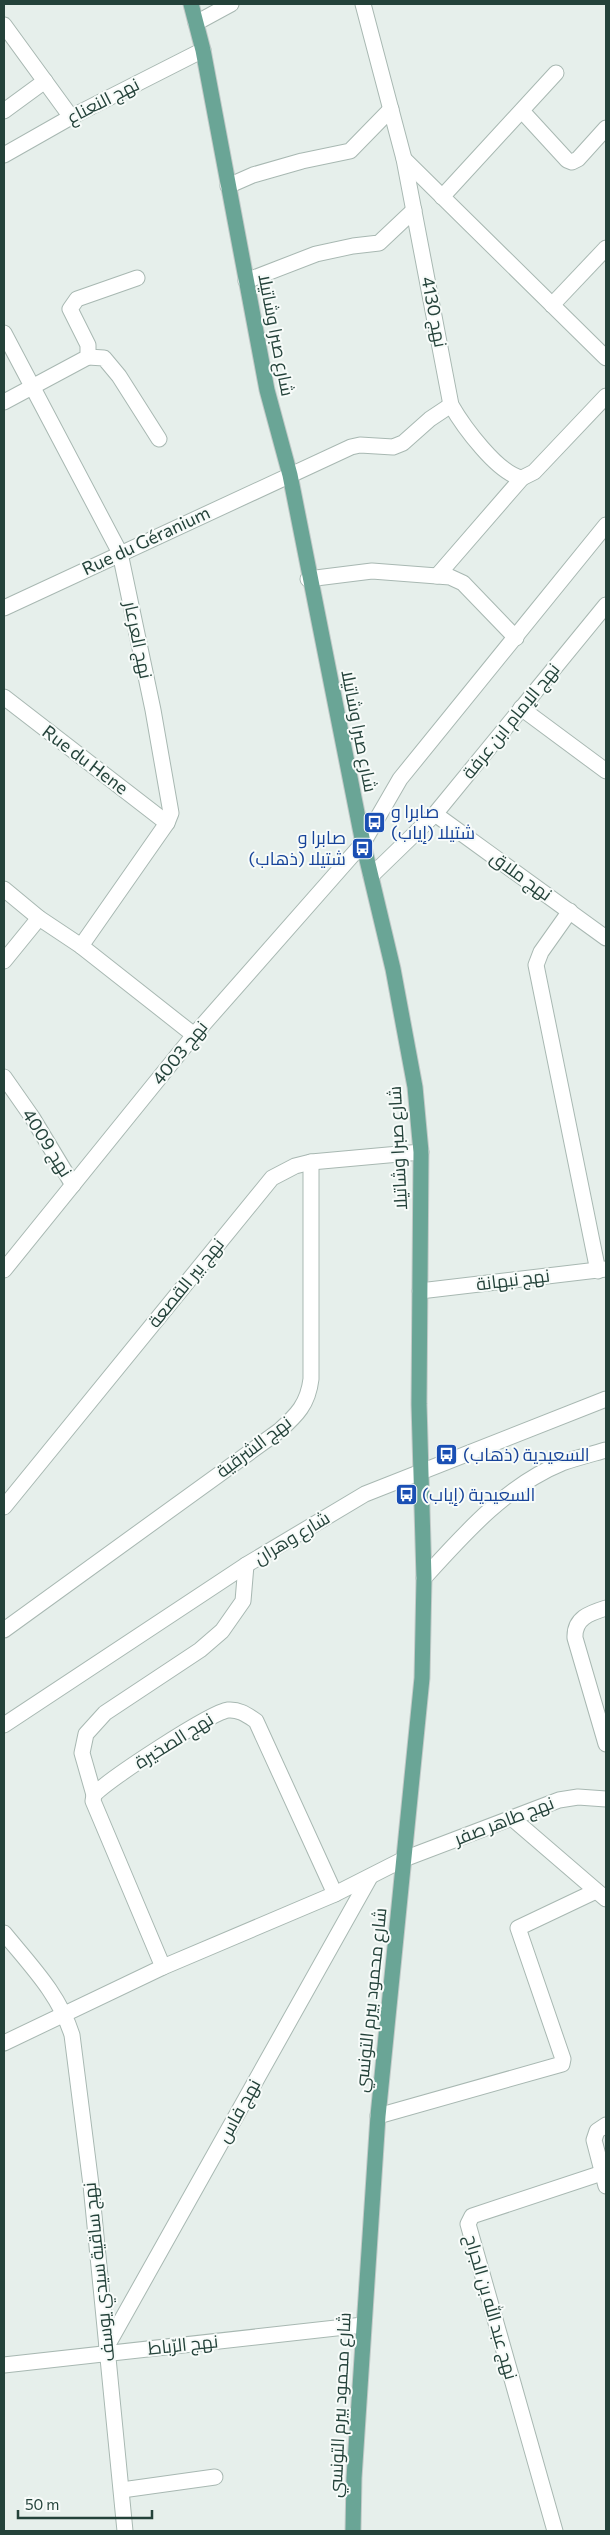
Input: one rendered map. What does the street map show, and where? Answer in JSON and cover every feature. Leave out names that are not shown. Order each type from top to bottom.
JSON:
[{"type":"main road","name":"شارع صبرا وشاتيلا","points":[[191,4],[203,50],[267,390],[290,475],[308,579],[363,843],[393,969],[410,1059],[421,1152],[420,1473]]},
{"type":"main road","name":"شارع محمود بيرم التونسي","points":[[353,2531],[354,2478],[363,2325],[378,2116],[422,1678],[424,1578],[420,1473]]},
{"type":"street","points":[[196,24],[232,4]]},
{"type":"street","name":"نهج 4130","points":[[363,4],[404,159],[451,405],[460,421],[508,474],[522,478]]},
{"type":"street","points":[[4,25],[71,117]]},
{"type":"street","name":"نهج النعناع","points":[[4,153],[203,50]]},
{"type":"street","points":[[442,197],[556,73]]},
{"type":"street","points":[[4,111],[45,81]]},
{"type":"street","points":[[228,186],[253,175],[302,161],[350,152],[391,109]]},
{"type":"street","points":[[522,111],[567,160],[572,162],[578,159],[606,128]]},
{"type":"street","points":[[404,159],[606,358]]},
{"type":"street","points":[[246,281],[316,254],[353,246],[379,243],[414,210]]},
{"type":"street","points":[[552,305],[606,248]]},
{"type":"street","points":[[88,357],[88,345],[70,309],[72,303],[77,299],[137,278]]},
{"type":"street","name":"نهج العرعار","points":[[4,333],[120,552],[153,710],[171,813],[167,823]]},
{"type":"street","points":[[4,402],[34,388],[88,357],[104,358],[119,376],[158,440]]},
{"type":"street","points":[[437,576],[522,478],[534,472],[606,396]]},
{"type":"street","name":"Rue du Géranium","points":[[4,608],[120,552],[351,448],[360,445],[393,446],[403,443],[430,419],[451,405]]},
{"type":"street","name":"نهج 4003","points":[[4,1270],[194,1035],[363,843],[400,779],[606,525]]},
{"type":"street","points":[[308,579],[372,571],[450,577],[463,583],[516,638]]},
{"type":"street","name":"نهج الإمام ابن عرفة","points":[[371,876],[435,814],[606,605]]},
{"type":"street","name":"Rue du Hene","points":[[4,697],[167,823]]},
{"type":"street","points":[[521,708],[606,771]]},
{"type":"street","name":"نهج ملاق","points":[[435,814],[606,938]]},
{"type":"street","points":[[81,946],[167,823]]},
{"type":"street","points":[[4,890],[39,918],[81,946],[194,1035]]},
{"type":"street","points":[[570,911],[541,952],[536,964],[602,1270]]},
{"type":"street","points":[[4,961],[39,918]]},
{"type":"street","name":"نهج 4009","points":[[4,1077],[32,1117],[73,1185]]},
{"type":"street","name":"نهج بير القصعة","points":[[4,1507],[272,1178],[295,1166],[310,1162],[421,1152]]},
{"type":"street","name":"نهج الشرقية","points":[[4,1630],[279,1431],[298,1414],[307,1401],[311,1379],[310,1162]]},
{"type":"street","name":"نهج نبهانة","points":[[420,1291],[602,1270]]},
{"type":"street","name":"شارع وهران","points":[[4,1725],[246,1565],[365,1494],[606,1399]]},
{"type":"street","points":[[424,1578],[503,1499],[530,1480],[562,1464],[606,1450]]},
{"type":"street","points":[[163,1967],[94,1801],[82,1753],[86,1734],[105,1712],[200,1650],[222,1631],[243,1601],[246,1565]]},
{"type":"street","points":[[606,1608],[580,1619],[574,1628],[575,1638],[606,1740]]},
{"type":"street","name":"نهج الصخيرة","points":[[94,1795],[158,1750],[215,1714],[228,1710],[242,1712],[256,1721],[335,1894]]},
{"type":"street","name":"نهج طاهر صفر","points":[[4,2043],[163,1967],[335,1894],[404,1859],[568,1798],[606,1799]]},
{"type":"street","points":[[378,2116],[562,2064],[564,2059],[518,1928],[601,1895],[513,1818]]},
{"type":"street","name":"نهج فاس","points":[[107,2349],[370,1877]]},
{"type":"street","name":"نهج ساقية سيدي يوسف","points":[[4,1933],[57,1999],[65,2014],[72,2035],[90,2176],[125,2531]]},
{"type":"street","points":[[604,2180],[594,2140],[597,2131],[606,2124]]},
{"type":"street","name":"نهج عبد الله بن الجراح","points":[[556,2531],[468,2224],[472,2216],[604,2180]]},
{"type":"street","name":"نهج الرّباط","points":[[4,2365],[107,2349],[363,2325]]},
{"type":"street","points":[[122,2490],[214,2477]]},
{"type":"place","name":"صابرا و شتيلا (إياب)","points":[[375,822]]},
{"type":"place","name":"صابرا و شتيلا (ذهاب)","points":[[362,848]]},
{"type":"place","name":"السعيدية (ذهاب)","points":[[447,1455]]},
{"type":"place","name":"السعيدية (إياب)","points":[[406,1495]]}]
